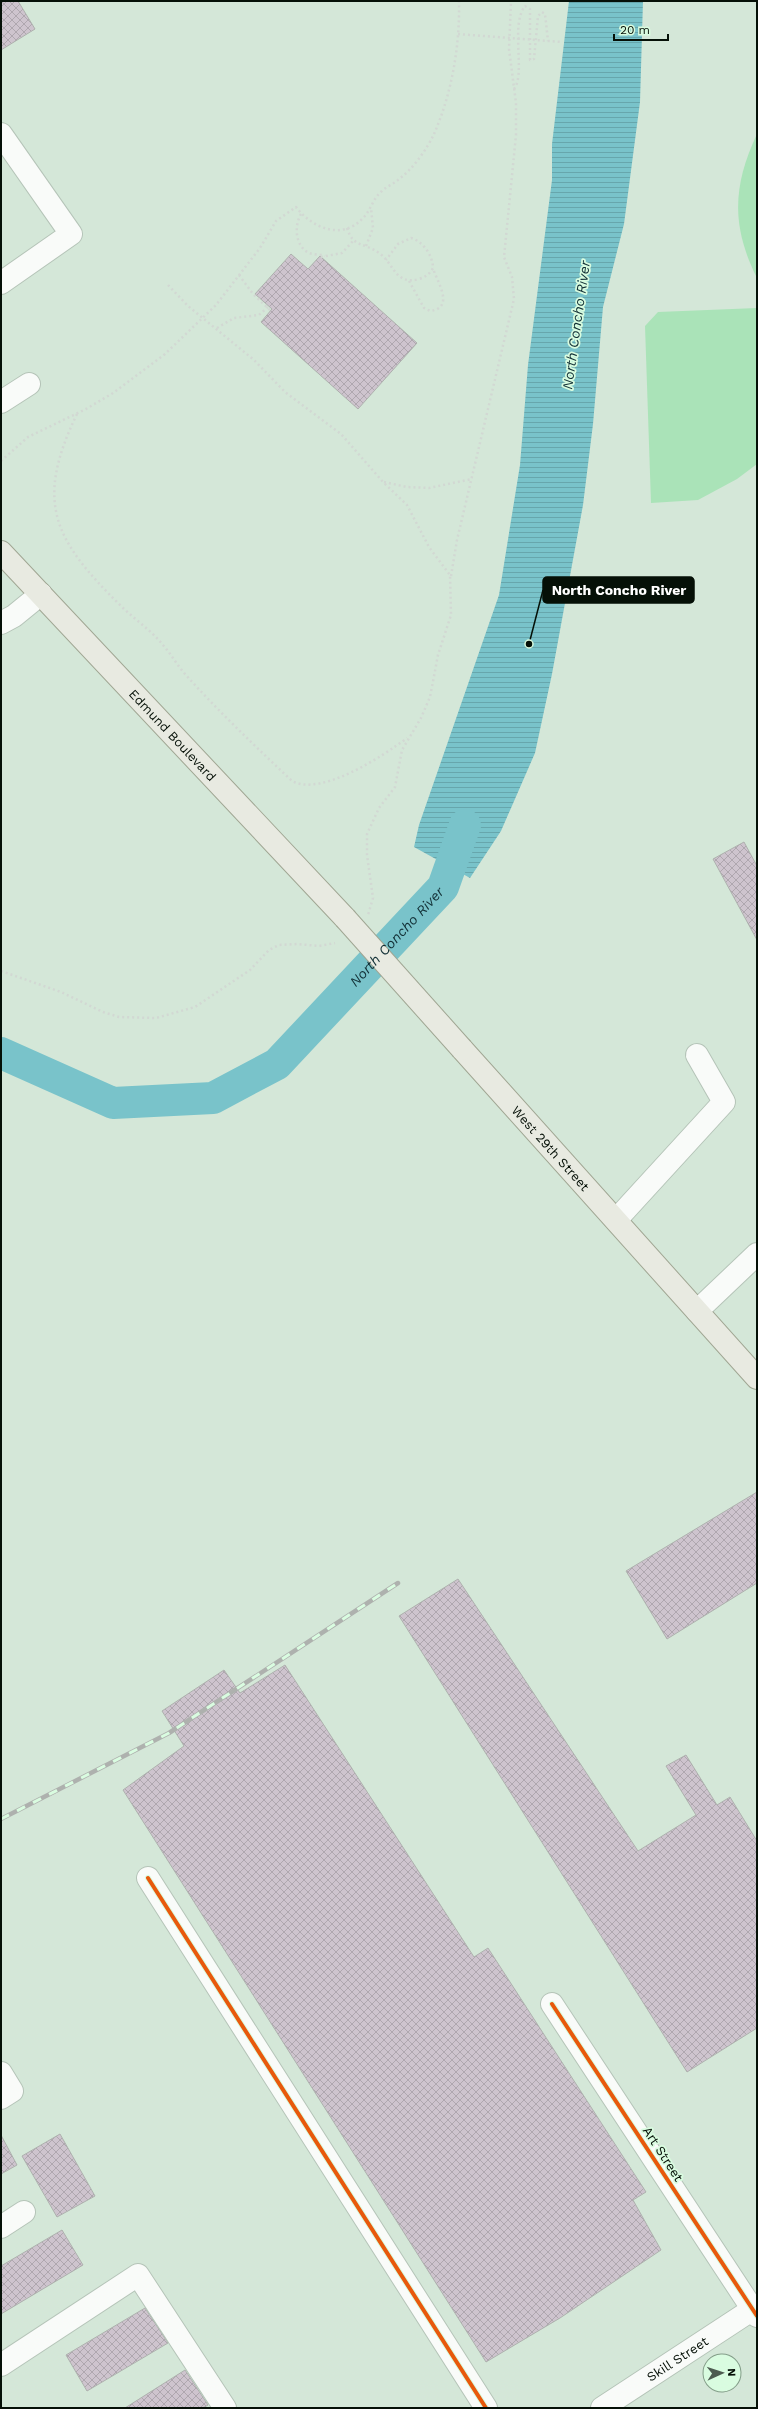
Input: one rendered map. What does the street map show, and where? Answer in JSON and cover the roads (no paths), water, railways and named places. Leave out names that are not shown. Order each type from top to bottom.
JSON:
[{"type":"main road","name":"Edmund Boulevard","points":[[1,552],[345,918]]},
{"type":"main road","name":"West 29th Street","points":[[345,918],[757,1378]]},
{"type":"street","points":[[1,134],[72,234],[1,283]]},
{"type":"street","points":[[1,402],[29,384]]},
{"type":"street","points":[[1,624],[14,616],[40,594]]},
{"type":"street","points":[[616,1220],[724,1102],[697,1055]]},
{"type":"street","points":[[697,1311],[757,1254]]},
{"type":"street","points":[[148,1878],[486,2408]]},
{"type":"street","name":"Art Street","points":[[552,2004],[755,2313]]},
{"type":"street","points":[[1,2074],[12,2091],[1,2098]]},
{"type":"street","points":[[1,2227],[24,2212]]},
{"type":"street","points":[[1,2365],[138,2275],[225,2408]]},
{"type":"street","name":"Skill Street","points":[[602,2408],[755,2313]]},
{"type":"water","points":[[569,1],[643,1],[640,102],[624,224],[603,307],[593,424],[583,505],[552,674],[535,753],[501,831],[470,878],[414,847],[419,825],[499,595],[520,465],[528,365],[552,180],[552,144]]},
{"type":"waterway","name":"North Concho River","points":[[1,1053],[113,1103],[213,1098],[277,1064],[443,887],[465,825]]},
{"type":"railway","points":[[1,1819],[169,1733],[398,1583]]},
{"type":"place","name":"North Concho River","points":[[529,644]]}]
